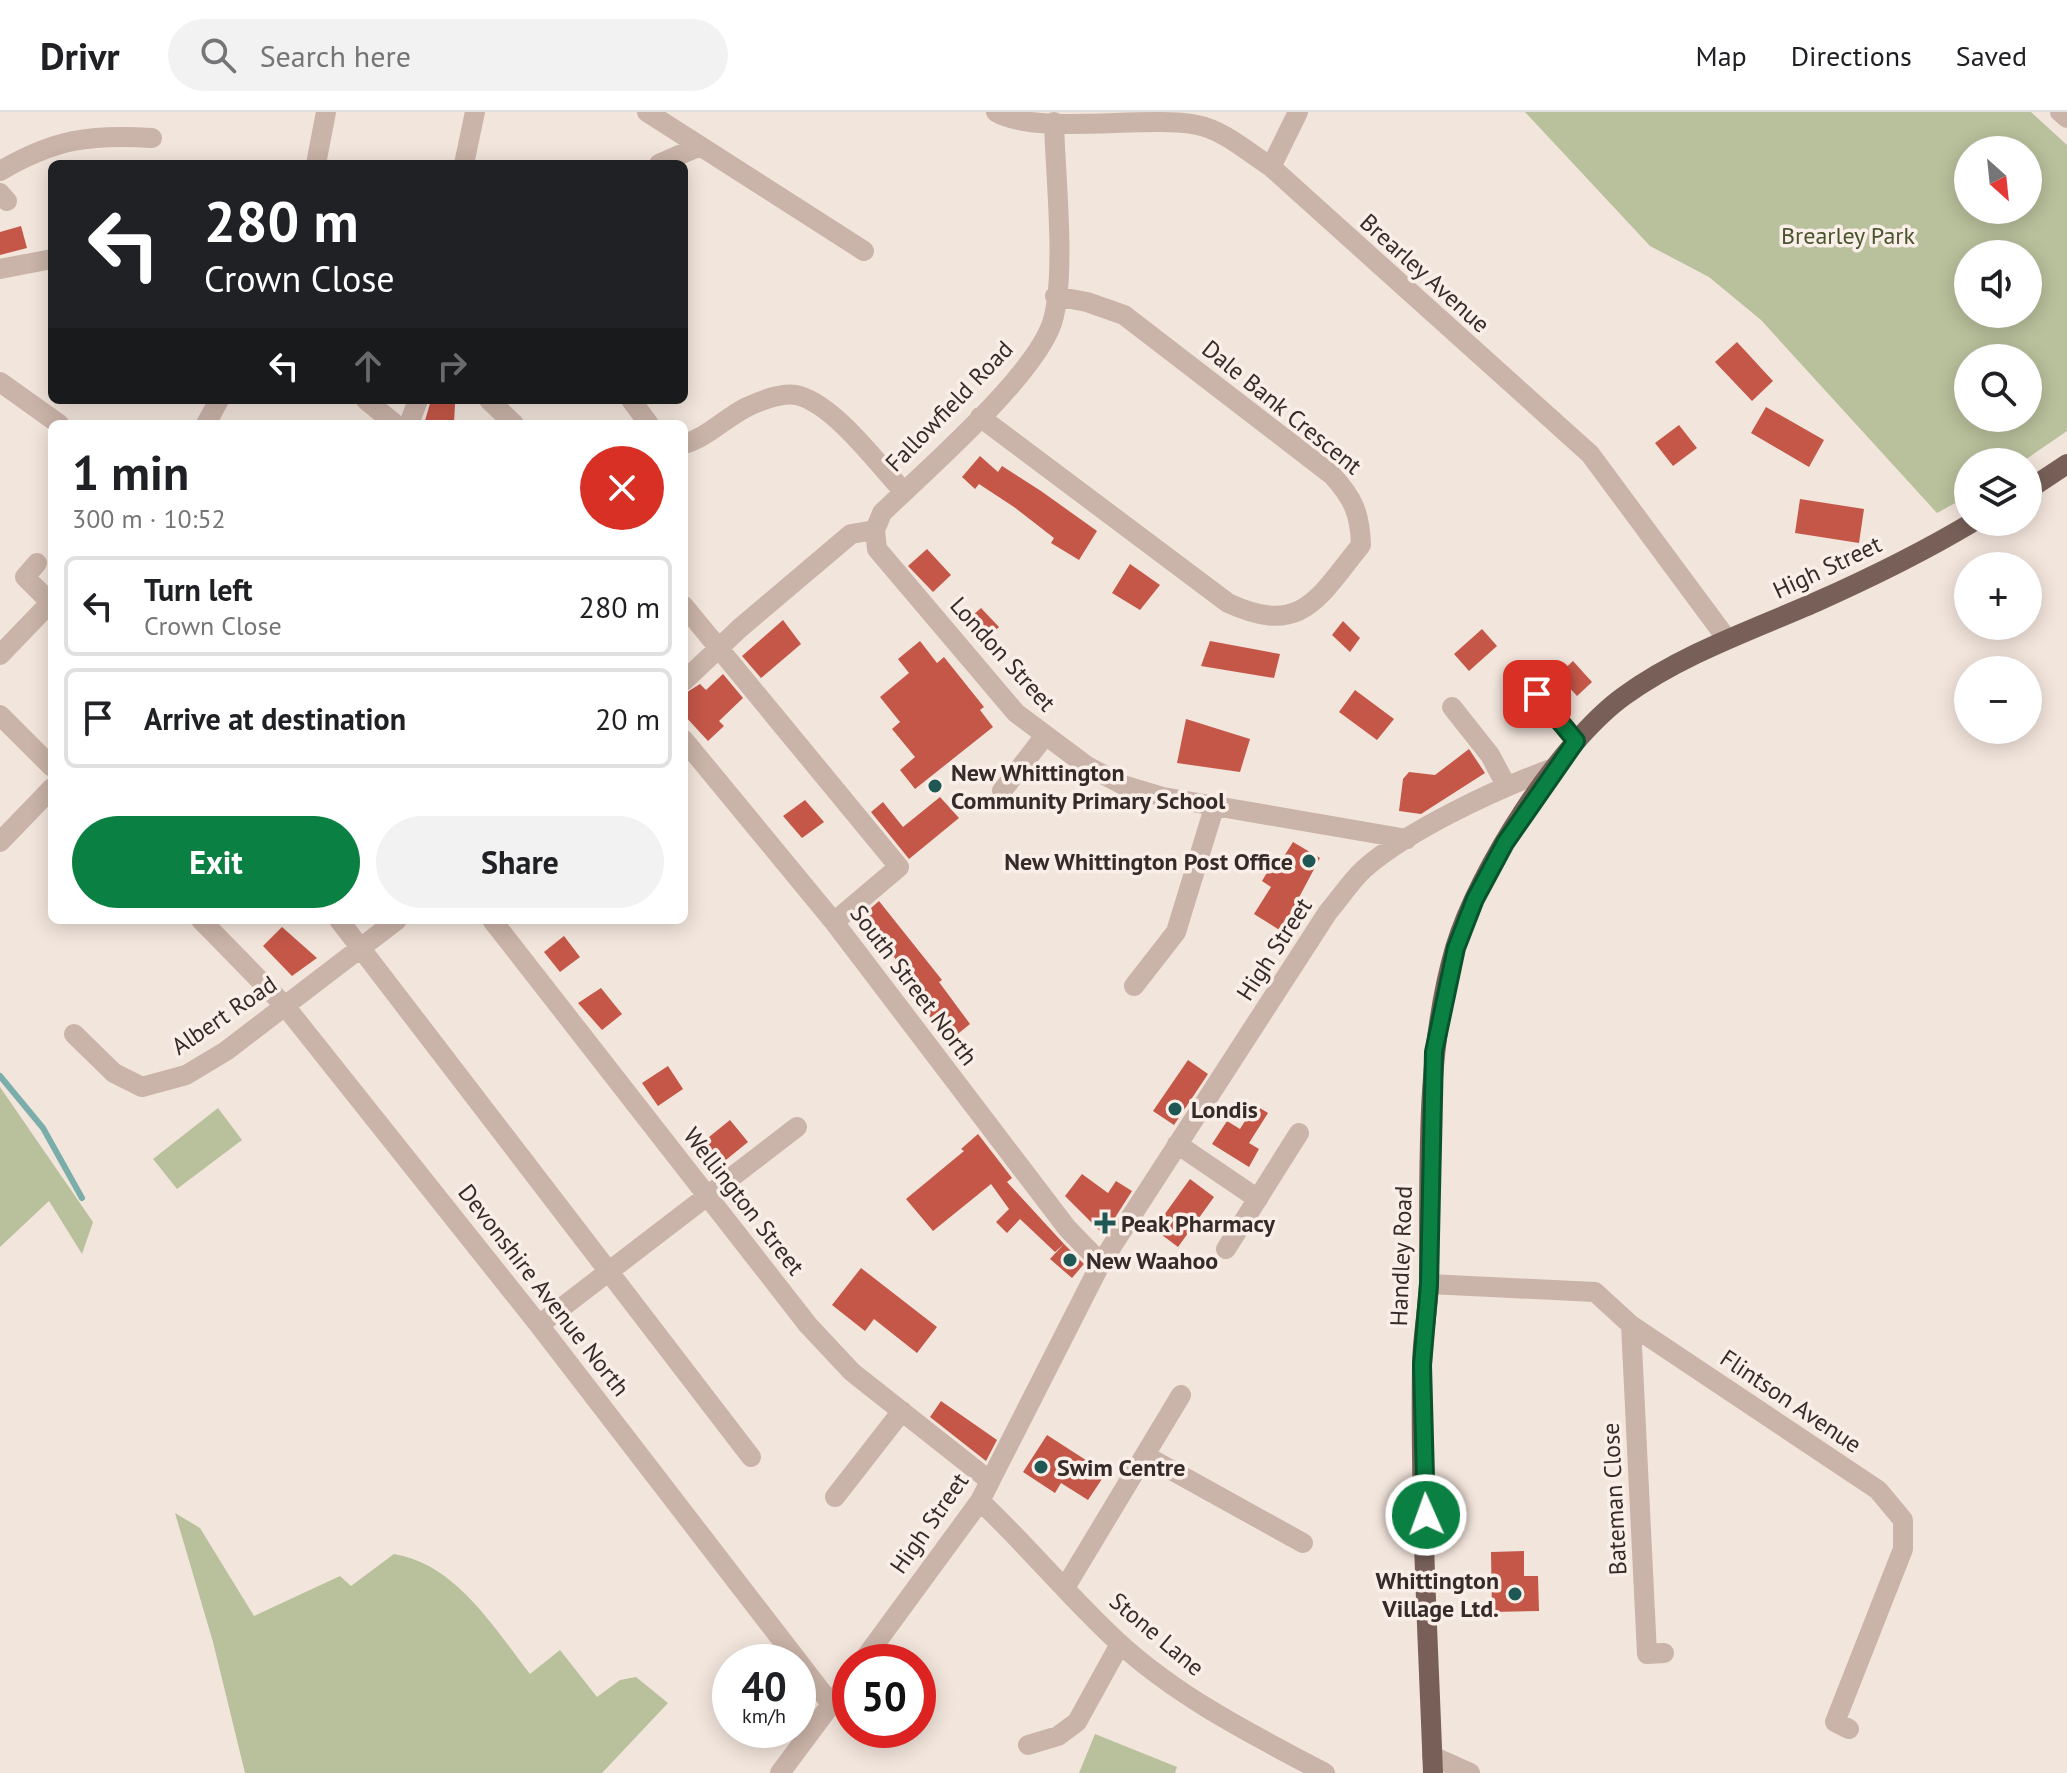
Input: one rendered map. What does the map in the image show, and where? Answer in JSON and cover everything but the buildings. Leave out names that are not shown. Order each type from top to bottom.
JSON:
[{"type":"main road","points":[[2042,481],[2067,464]]},
{"type":"main road","name":"High Street","points":[[1554,768],[1576,741],[1622,697],[1727,639],[1930,548],[1954,533]]},
{"type":"main road","name":"Handley Road","points":[[1433,1764],[1422,1365],[1429,1284],[1434,1052],[1456,948],[1475,899],[1554,768]]},
{"type":"street","points":[[317,160],[326,112]]},
{"type":"street","points":[[465,160],[475,112]]},
{"type":"street","points":[[647,112],[864,251]]},
{"type":"street","name":"Brearley Avenue","points":[[996,112],[1007,118],[1054,122],[1198,125],[1221,134],[1271,167],[1590,454],[1727,639]]},
{"type":"street","points":[[1271,167],[1298,112]]},
{"type":"street","points":[[2060,112],[2067,118]]},
{"type":"street","name":"Fallowfield Road","points":[[875,530],[882,513],[980,417],[1034,355],[1052,322],[1058,273],[1054,122]]},
{"type":"street","points":[[0,171],[32,153],[98,134],[152,138]]},
{"type":"street","points":[[668,160],[700,146]]},
{"type":"street","points":[[0,269],[48,260]]},
{"type":"street","name":"Dale Bank Crescent","points":[[980,417],[1228,603],[1256,616],[1289,616],[1315,602],[1361,545],[1360,519],[1353,498],[1332,475],[1124,315],[1087,302],[1055,296]]},
{"type":"street","points":[[0,382],[53,420]]},
{"type":"street","points":[[688,442],[709,433],[744,408],[771,397],[799,395],[826,410],[904,492]]},
{"type":"street","points":[[371,404],[390,420]]},
{"type":"street","points":[[493,404],[510,420]]},
{"type":"street","points":[[688,677],[740,628],[851,534],[875,530]]},
{"type":"street","name":"London Street","points":[[875,530],[877,549],[1016,713],[1044,737],[1123,785],[1214,808],[1407,839]]},
{"type":"street","points":[[37,563],[25,577],[48,600]]},
{"type":"street","points":[[0,655],[48,606]]},
{"type":"street","points":[[688,611],[899,867],[834,922]]},
{"type":"street","points":[[1518,671],[1576,741]]},
{"type":"street","points":[[1452,707],[1490,755],[1506,785]]},
{"type":"street","points":[[0,715],[48,763]]},
{"type":"street","points":[[1002,791],[1044,737]]},
{"type":"street","name":"South Street North","points":[[688,745],[834,922],[1067,1228],[1101,1263]]},
{"type":"street","name":"High Street","points":[[875,1644],[980,1501],[1101,1263],[1328,912],[1363,870],[1407,839],[1506,785],[1554,768]]},
{"type":"street","points":[[0,842],[48,792]]},
{"type":"street","points":[[1134,986],[1176,932],[1214,808]]},
{"type":"street","name":"Devonshire Avenue North","points":[[205,924],[285,1006],[539,1325],[831,1704]]},
{"type":"street","points":[[342,924],[751,1457]]},
{"type":"street","name":"Albert Road","points":[[74,1034],[114,1073],[142,1087],[186,1075],[226,1051],[392,924]]},
{"type":"street","name":"Wellington Street","points":[[495,924],[808,1325],[852,1372],[990,1481]]},
{"type":"street","points":[[539,1325],[797,1127]]},
{"type":"street","points":[[1226,1249],[1299,1133]]},
{"type":"street","points":[[1177,1144],[1258,1199]]},
{"type":"street","name":"Flintson Avenue","points":[[1429,1284],[1595,1292],[1631,1325],[1878,1490],[1903,1520],[1903,1549],[1835,1722],[1849,1729]]},
{"type":"street","name":"Bateman Close","points":[[1631,1325],[1647,1654],[1664,1653]]},
{"type":"street","points":[[1066,1586],[1181,1395]]},
{"type":"street","points":[[835,1497],[902,1411]]},
{"type":"street","points":[[1146,1456],[1303,1543]]},
{"type":"street","name":"Stone Lane","points":[[980,1501],[1120,1644],[1174,1687],[1239,1728],[1325,1773]]},
{"type":"street","points":[[1028,1745],[1058,1736],[1077,1722],[1120,1644]]},
{"type":"street","points":[[780,1773],[831,1704]]},
{"type":"street","points":[[1433,1764],[1470,1773]]},
{"type":"green space","name":"Brearley Park","points":[[1525,112],[2031,112],[2067,145],[2067,431],[2042,448],[1954,448],[1954,504],[1937,513],[1761,320],[1709,277],[1650,246]]},
{"type":"green space","points":[[0,1087],[93,1222],[82,1254],[49,1201],[0,1247]]},
{"type":"green space","points":[[218,1108],[242,1140],[177,1189],[153,1159]]},
{"type":"green space","points":[[175,1513],[200,1528],[254,1616],[340,1576],[351,1586],[394,1554],[416,1560],[455,1584],[487,1618],[530,1674],[560,1650],[597,1697],[620,1680],[636,1677],[668,1703],[602,1773],[245,1773],[213,1642]]},
{"type":"green space","points":[[1095,1734],[1177,1767],[1175,1773],[1079,1773]]},
{"type":"waterway","points":[[0,1076],[43,1128],[82,1198]]},
{"type":"place","name":"New Whittington Community Primary School","points":[[935,786]]},
{"type":"place","name":"New Whittington Post Office","points":[[1309,861]]},
{"type":"place","name":"Londis","points":[[1175,1109]]},
{"type":"place","name":"Peak Pharmacy","points":[[1105,1223]]},
{"type":"place","name":"New Waahoo","points":[[1070,1260]]},
{"type":"place","name":"Swim Centre","points":[[1041,1467]]},
{"type":"place","name":"Whittington Village Ltd.","points":[[1515,1594]]},
{"type":"route","points":[[1426,1515],[1422,1365],[1429,1284],[1434,1052],[1456,948],[1475,899],[1505,843],[1554,768],[1576,741],[1537,694]]}]
